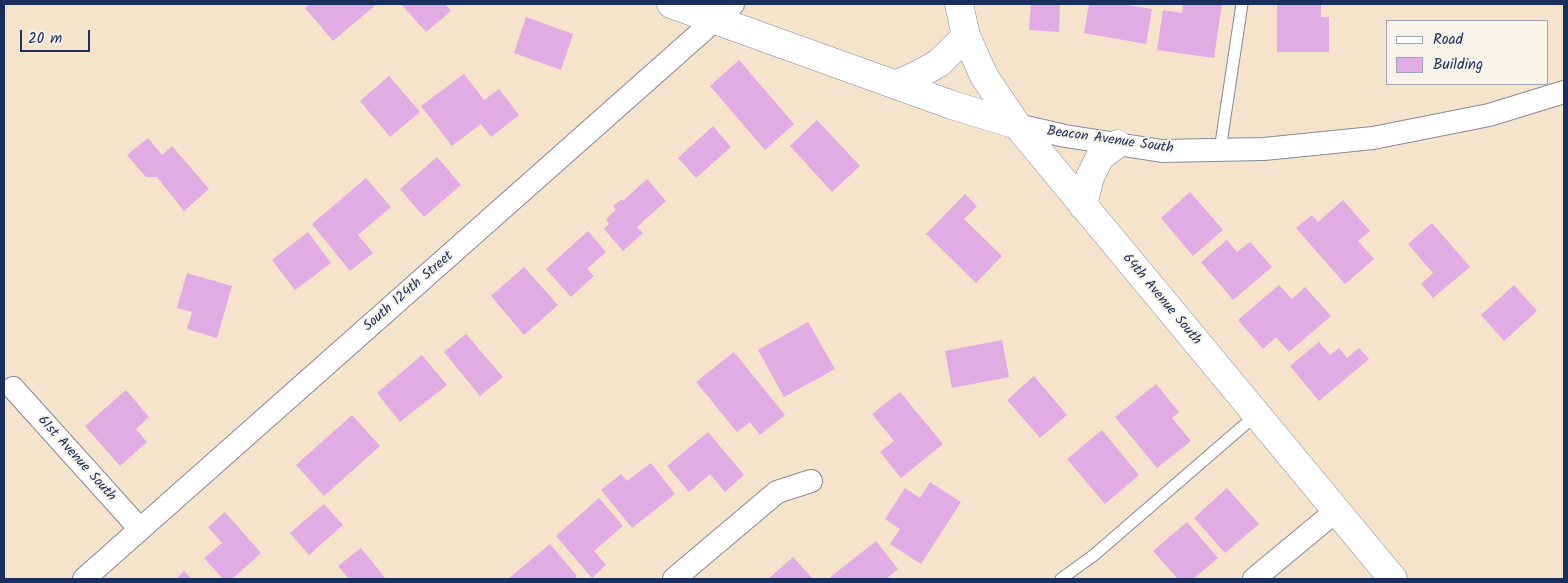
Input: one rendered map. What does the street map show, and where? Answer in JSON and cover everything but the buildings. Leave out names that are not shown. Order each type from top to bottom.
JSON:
[{"type":"street","name":"Beacon Avenue South","points":[[671,4],[723,12],[896,85],[1017,125],[1065,136],[1162,151],[1264,149],[1374,138],[1489,115],[1564,92]]},
{"type":"street","name":"64th Avenue South","points":[[959,4],[966,36],[984,76],[1017,125],[1393,579]]},
{"type":"street","name":"South 124th Street","points":[[84,579],[696,38],[723,12]]},
{"type":"street","points":[[896,85],[921,74],[939,63],[966,36]]},
{"type":"street","points":[[1083,206],[1090,178],[1100,157],[1117,144]]},
{"type":"street","name":"61st Avenue South","points":[[13,388],[140,529]]},
{"type":"street","points":[[674,579],[777,492],[811,481]]},
{"type":"street","points":[[1254,579],[1336,511]]},
{"type":"lane","points":[[1220,150],[1242,4]]},
{"type":"lane","points":[[1061,579],[1094,554],[1256,415]]}]
